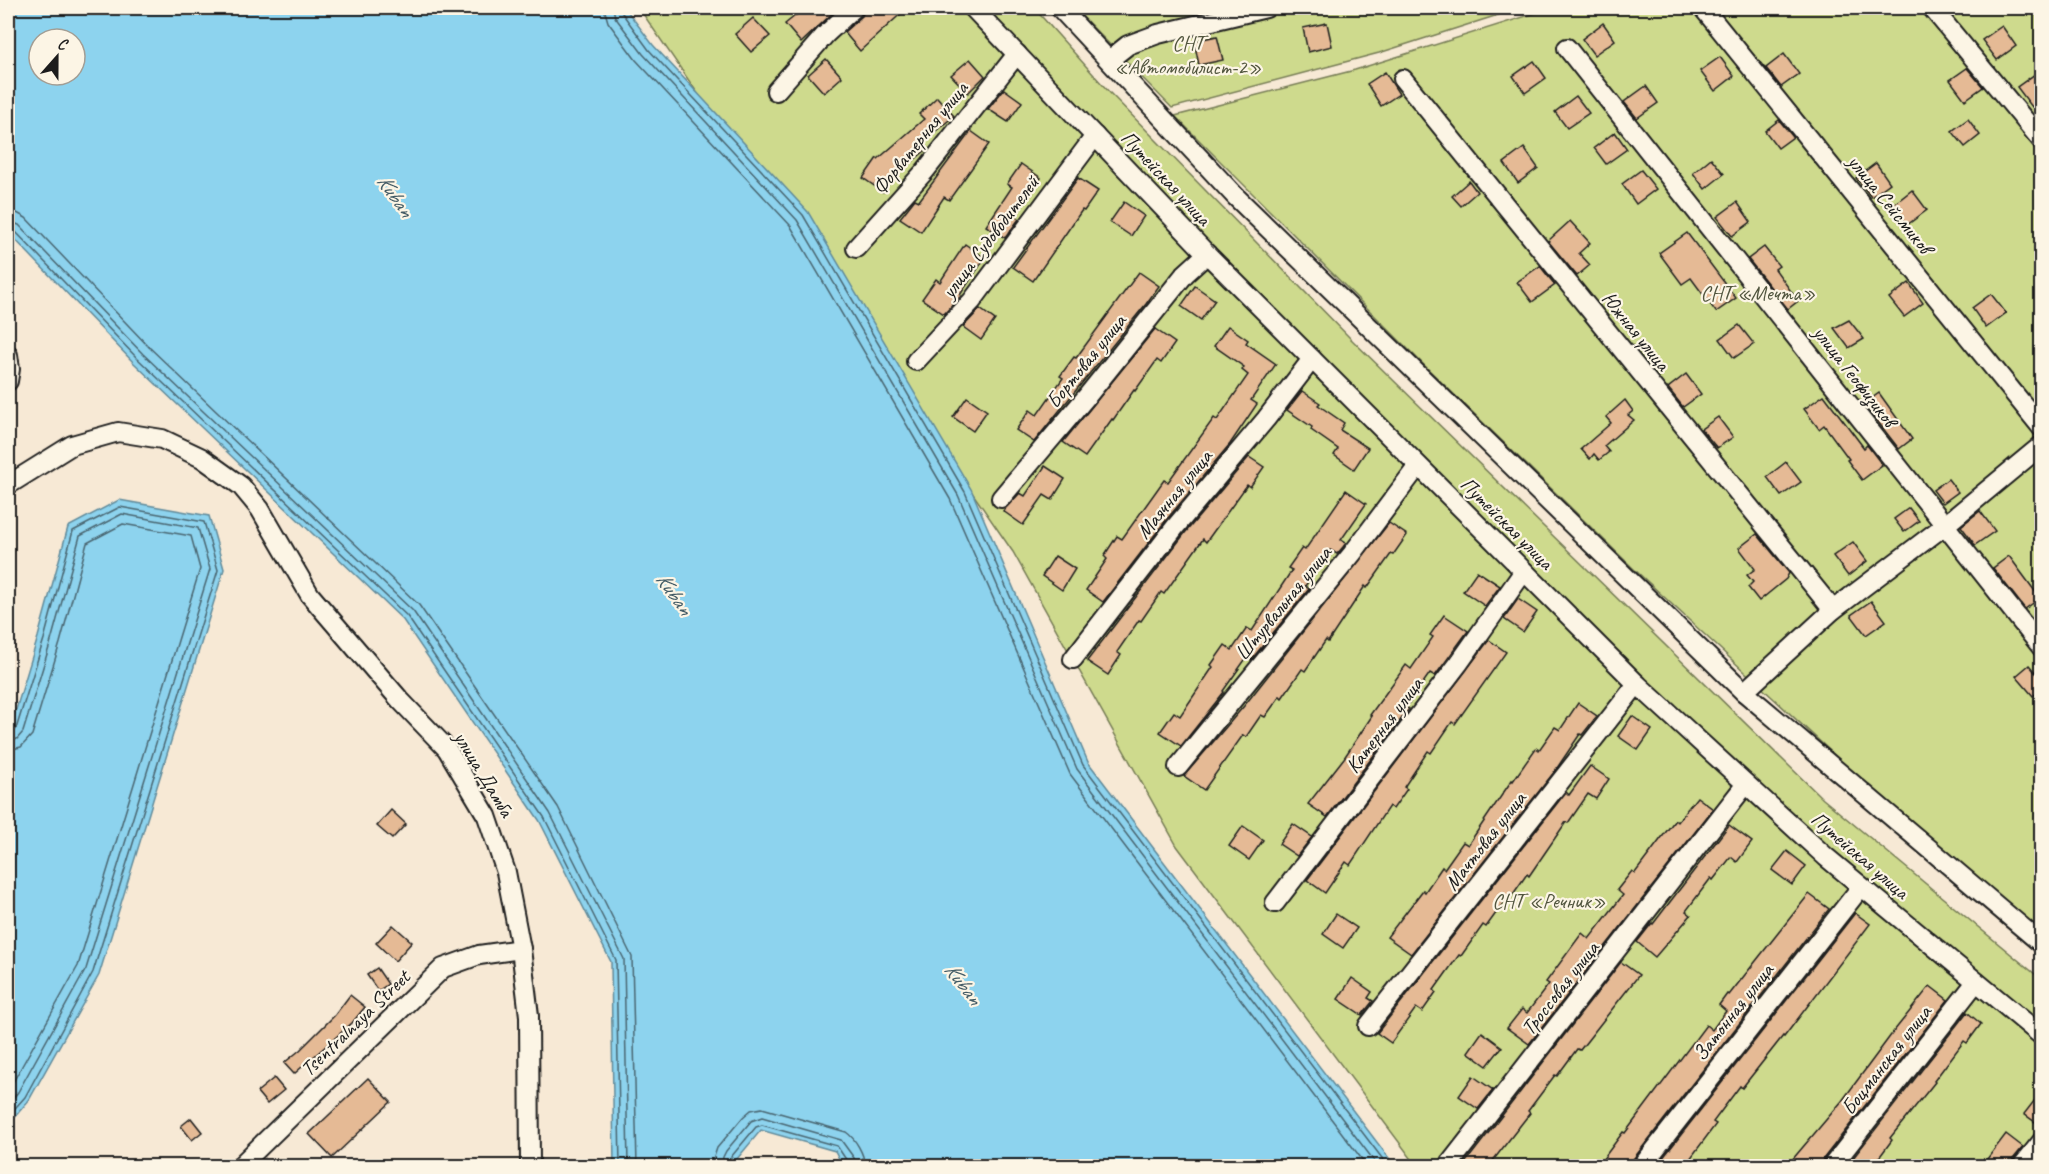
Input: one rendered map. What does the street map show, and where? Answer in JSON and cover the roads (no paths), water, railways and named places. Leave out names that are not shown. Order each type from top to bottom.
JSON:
[{"type":"street","points":[[776,91],[825,35],[854,8]]},
{"type":"street","name":"Путейская улица","points":[[973,8],[1207,254],[1637,684],[1826,857],[2042,1036]]},
{"type":"street","points":[[1060,8],[1236,197],[1744,692],[2042,944]]},
{"type":"street","points":[[1108,60],[1128,45],[1158,34],[1266,8]]},
{"type":"street","name":"улица Сейсмиков","points":[[1703,8],[2042,428]]},
{"type":"street","points":[[1932,8],[2042,141]]},
{"type":"street","name":"улица Геофизиков","points":[[1566,48],[2042,648]]},
{"type":"street","name":"Форватерная улица","points":[[856,248],[925,171],[1017,54]]},
{"type":"street","name":"Южная улица","points":[[1403,80],[1833,610]]},
{"type":"street","name":"улица Судоводителей","points":[[916,361],[972,301],[1095,136]]},
{"type":"street","name":"Бортовая улица","points":[[1001,498],[1095,386],[1185,273],[1207,254]]},
{"type":"street","points":[[8,355],[10,369],[8,381]]},
{"type":"street","name":"Маячная улица","points":[[1073,659],[1176,526],[1266,419],[1312,359]]},
{"type":"street","name":"улица Дамба","points":[[8,485],[72,445],[118,432],[162,439],[202,458],[241,486],[260,509],[310,595],[400,700],[447,749],[487,816],[506,872],[521,949],[529,1016],[530,1167]]},
{"type":"street","points":[[1744,692],[1833,610],[1944,526],[2042,445]]},
{"type":"street","name":"Штурвальная улица","points":[[1178,766],[1352,554],[1418,466]]},
{"type":"street","name":"Катерная улица","points":[[1275,903],[1459,663],[1524,571]]},
{"type":"street","name":"Мачтовая улица","points":[[1368,1026],[1637,684]]},
{"type":"street","name":"Троссовая улица","points":[[1451,1162],[1746,784]]},
{"type":"street","name":"Затонная улица","points":[[1642,1167],[1861,886]]},
{"type":"street","name":"Tsentralnaya Street","points":[[240,1167],[444,968],[479,955],[521,949]]},
{"type":"street","name":"Боцманская улица","points":[[1832,1167],[1976,982]]},
{"type":"street","points":[[2022,1167],[2042,1141]]},
{"type":"water","name":"Kuban","points":[[8,8],[625,8],[653,45],[808,212],[971,489],[1088,762],[1395,1166],[843,1166],[835,1151],[761,1130],[736,1160],[735,1166],[614,1166],[611,962],[539,820],[403,620],[134,363],[8,232]]},
{"type":"water","points":[[119,500],[209,516],[224,569],[99,975],[29,1100],[8,1125],[8,736],[68,527]]},
{"type":"park label","name":"СНТ «Автомобилист-2»","points":[[1188,55]]},
{"type":"park label","name":"СНТ «Мечта»","points":[[1758,293]]},
{"type":"park label","name":"СНТ «Речник»","points":[[1549,901]]}]
